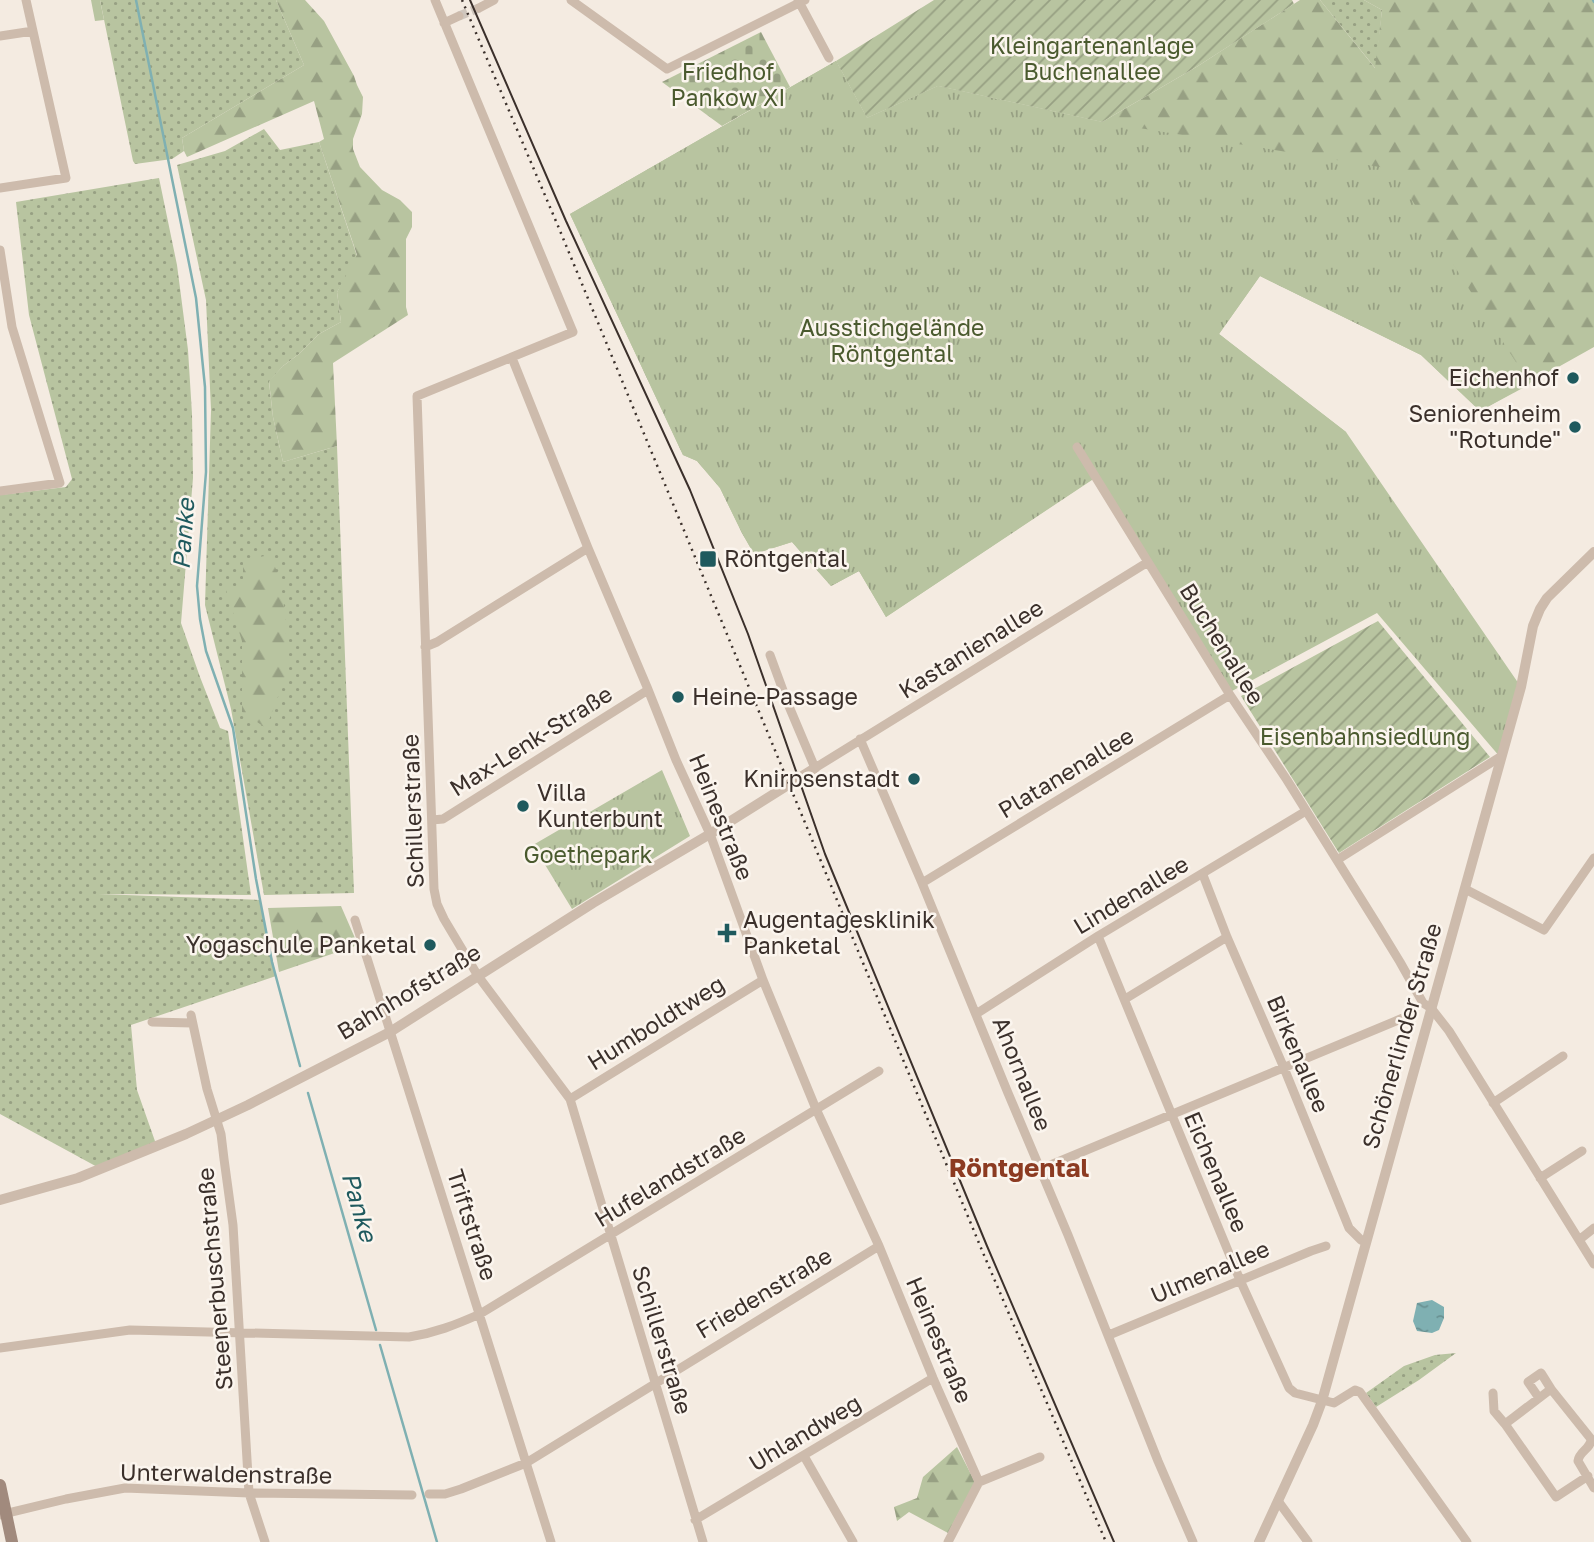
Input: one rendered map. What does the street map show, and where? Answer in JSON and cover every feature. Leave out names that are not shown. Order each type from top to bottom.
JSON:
[{"type":"main road","points":[[0,1485],[3,1514],[12,1542]]},
{"type":"street","points":[[0,188],[66,178],[26,0]]},
{"type":"street","points":[[435,0],[572,332],[512,358]]},
{"type":"street","points":[[479,8],[494,0]]},
{"type":"street","points":[[571,0],[667,69],[801,1],[829,58]]},
{"type":"street","points":[[444,23],[459,16]]},
{"type":"street","points":[[0,36],[33,32]]},
{"type":"street","points":[[0,250],[12,327],[60,483],[0,491]]},
{"type":"street","name":"Schillerstraße","points":[[512,358],[417,396],[434,889],[444,919],[478,976],[570,1100],[703,1542]]},
{"type":"street","name":"Heinestraße","points":[[512,358],[588,548],[710,834],[763,980],[816,1110],[879,1246],[979,1482]]},
{"type":"street","name":"Buchenallee","points":[[1077,447],[1230,695],[1337,860],[1423,1003],[1431,1008],[1449,1031],[1594,1264]]},
{"type":"street","points":[[425,647],[588,548]]},
{"type":"street","name":"Schönerlinder Straße","points":[[1259,1542],[1322,1401],[1521,687],[1535,618],[1547,598],[1594,552]]},
{"type":"street","name":"Kastanienallee","points":[[815,768],[1148,562]]},
{"type":"street","points":[[770,655],[815,768]]},
{"type":"street","name":"Max-Lenk-Straße","points":[[432,820],[443,819],[649,690]]},
{"type":"street","name":"Platanenallee","points":[[922,883],[1230,695]]},
{"type":"street","name":"Ahornallee","points":[[860,739],[1041,1168],[1193,1542]]},
{"type":"street","points":[[1337,860],[1500,757]]},
{"type":"street","name":"Bahnhofstraße","points":[[0,1200],[78,1178],[142,1153],[217,1120],[390,1032],[815,768]]},
{"type":"street","name":"Lindenallee","points":[[976,1014],[1098,936],[1306,811]]},
{"type":"street","points":[[1465,889],[1544,930],[1594,858]]},
{"type":"street","name":"Birkenallee","points":[[1203,875],[1349,1228],[1366,1242]]},
{"type":"street","name":"Triftstraße","points":[[355,920],[551,1542]]},
{"type":"street","name":"Eichenallee","points":[[1098,936],[1240,1280],[1289,1388],[1295,1393],[1322,1401]]},
{"type":"street","points":[[1125,999],[1227,937]]},
{"type":"street","name":"Humboldtweg","points":[[570,1100],[763,980]]},
{"type":"street","points":[[1041,1168],[1403,1018]]},
{"type":"street","name":"Steenerbuschstraße","points":[[152,1022],[191,1019],[207,1089],[221,1134],[233,1225],[249,1493],[265,1542]]},
{"type":"street","points":[[1493,1102],[1563,1056]]},
{"type":"street","name":"Hufelandstraße","points":[[0,1348],[130,1331],[409,1337],[448,1328],[480,1314],[879,1071]]},
{"type":"street","points":[[1541,1178],[1582,1151]]},
{"type":"street","points":[[1579,1240],[1594,1228]]},
{"type":"street","name":"Friedenstraße","points":[[526,1463],[879,1246]]},
{"type":"street","name":"Ulmenallee","points":[[1109,1335],[1326,1246]]},
{"type":"street","points":[[1539,1398],[1528,1382],[1541,1373],[1591,1439],[1590,1445],[1578,1458],[1579,1464],[1591,1477]]},
{"type":"street","name":"Uhlandweg","points":[[695,1520],[933,1378]]},
{"type":"street","points":[[1505,1424],[1551,1389]]},
{"type":"street","points":[[1322,1401],[1334,1403],[1355,1390],[1360,1392],[1467,1542]]},
{"type":"street","points":[[1493,1394],[1494,1411],[1556,1497],[1591,1477]]},
{"type":"street","points":[[804,1456],[853,1542]]},
{"type":"street","points":[[948,1542],[979,1482],[1040,1457]]},
{"type":"street","points":[[429,1494],[445,1494],[461,1489],[526,1463]]},
{"type":"street","points":[[1591,1477],[1588,1480],[1594,1488]]},
{"type":"street","name":"Unterwaldenstraße","points":[[3,1514],[125,1488],[412,1495]]},
{"type":"street","points":[[1278,1501],[1308,1542]]},
{"type":"green space","points":[[91,0],[100,0],[104,20],[95,21]]},
{"type":"green space","points":[[100,0],[276,0],[304,65],[182,138],[184,151],[172,159],[135,164]]},
{"type":"green space","points":[[276,0],[305,0],[324,21],[363,97],[362,114],[353,139],[353,149],[360,167],[382,190],[400,200],[412,212],[412,227],[406,239],[408,315],[333,363],[337,446],[283,462],[273,417],[269,381],[319,334],[341,322],[337,292],[357,255],[319,142],[324,139],[314,101],[187,157],[182,138],[304,65]]},
{"type":"green space","name":"Kleingartenanlage Buchenallee","points":[[934,0],[1292,0],[1294,4],[1198,66],[1102,122],[938,86],[867,118],[836,61]]},
{"type":"green space","name":"Ausstichgelände Röntgental","points":[[1300,0],[1320,0],[1375,68],[1382,10],[1364,0],[1594,0],[1594,347],[1480,411],[1421,355],[1260,276],[1219,334],[1346,432],[1377,613],[1097,476],[886,617],[859,571],[831,586],[792,542],[754,554],[720,488],[697,461],[683,455],[570,214],[836,61],[867,118],[938,86],[1102,122],[1198,66]]},
{"type":"green space","points":[[1320,0],[1364,0],[1382,10],[1376,69]]},
{"type":"green space","name":"Friedhof Pankow XI","points":[[761,32],[790,87],[722,126],[662,82]]},
{"type":"green space","name":"Ausstichgelände Röntgental","points":[[836,61],[867,118],[938,86],[1102,122],[1392,169],[1530,384],[1480,411],[1421,355],[1260,276],[1219,334],[1346,432],[1521,687],[1500,757],[1377,613],[1232,691],[1098,476],[886,617],[859,571],[831,586],[792,542],[754,554],[720,488],[697,461],[683,455],[570,214]]},
{"type":"green space","points":[[264,129],[280,150],[319,142],[358,259],[337,292],[341,322],[319,334],[269,382],[283,462],[337,446],[354,893],[264,895],[231,709],[205,605],[211,410],[206,300],[177,165],[225,151]]},
{"type":"green space","points":[[159,178],[177,265],[188,350],[192,414],[193,478],[181,623],[220,728],[228,731],[251,895],[98,894],[260,900],[276,976],[131,1025],[137,1090],[156,1144],[101,1169],[0,1114],[0,495],[66,487],[72,479],[29,315],[16,202]]},
{"type":"green space","points":[[270,555],[280,579],[285,612],[287,673],[266,728],[242,712],[242,641],[226,590],[243,589],[243,560]]},
{"type":"green space","name":"Eisenbahnsiedlung","points":[[1378,621],[1490,757],[1339,853],[1241,696]]},
{"type":"green space","name":"Goethepark","points":[[662,770],[690,836],[572,909],[533,845]]},
{"type":"green space","points":[[341,906],[358,945],[279,972],[268,908]]},
{"type":"green space","points":[[1456,1353],[1376,1407],[1366,1393],[1404,1366],[1435,1355]]},
{"type":"green space","points":[[957,1447],[975,1482],[948,1533],[909,1512],[897,1521],[894,1507],[917,1498],[923,1477]]},
{"type":"water","points":[[1432,1300],[1444,1307],[1444,1318],[1439,1330],[1432,1333],[1417,1331],[1413,1321],[1417,1303]]},
{"type":"waterway","name":"Panke","points":[[136,0],[196,298],[205,387],[206,472],[197,586],[200,619],[206,651],[233,728],[256,879],[272,962],[300,1066]]},
{"type":"waterway","name":"Panke","points":[[308,1093],[376,1330]]},
{"type":"waterway","name":"Panke","points":[[380,1345],[437,1542]]},
{"type":"tunnel","points":[[459,16],[479,8]]},
{"type":"tram line","points":[[470,0],[566,221],[690,490],[748,634],[825,854],[987,1246],[1114,1542]]},
{"type":"railway","points":[[462,0],[1106,1542]]},
{"type":"place","name":"Eichenhof","points":[[1573,378]]},
{"type":"place","name":"Seniorenheim \"Rotunde\"","points":[[1575,427]]},
{"type":"place","name":"Röntgental","points":[[708,559]]},
{"type":"place","name":"Heine-Passage","points":[[678,697]]},
{"type":"place","name":"Knirpsenstadt","points":[[914,779]]},
{"type":"place","name":"Villa Kunterbunt","points":[[523,806]]},
{"type":"place","name":"Augentagesklinik Panketal","points":[[727,933]]},
{"type":"place","name":"Yogaschule Panketal","points":[[430,945]]},
{"type":"district","name":"Röntgental","points":[[1019,1168]]}]
